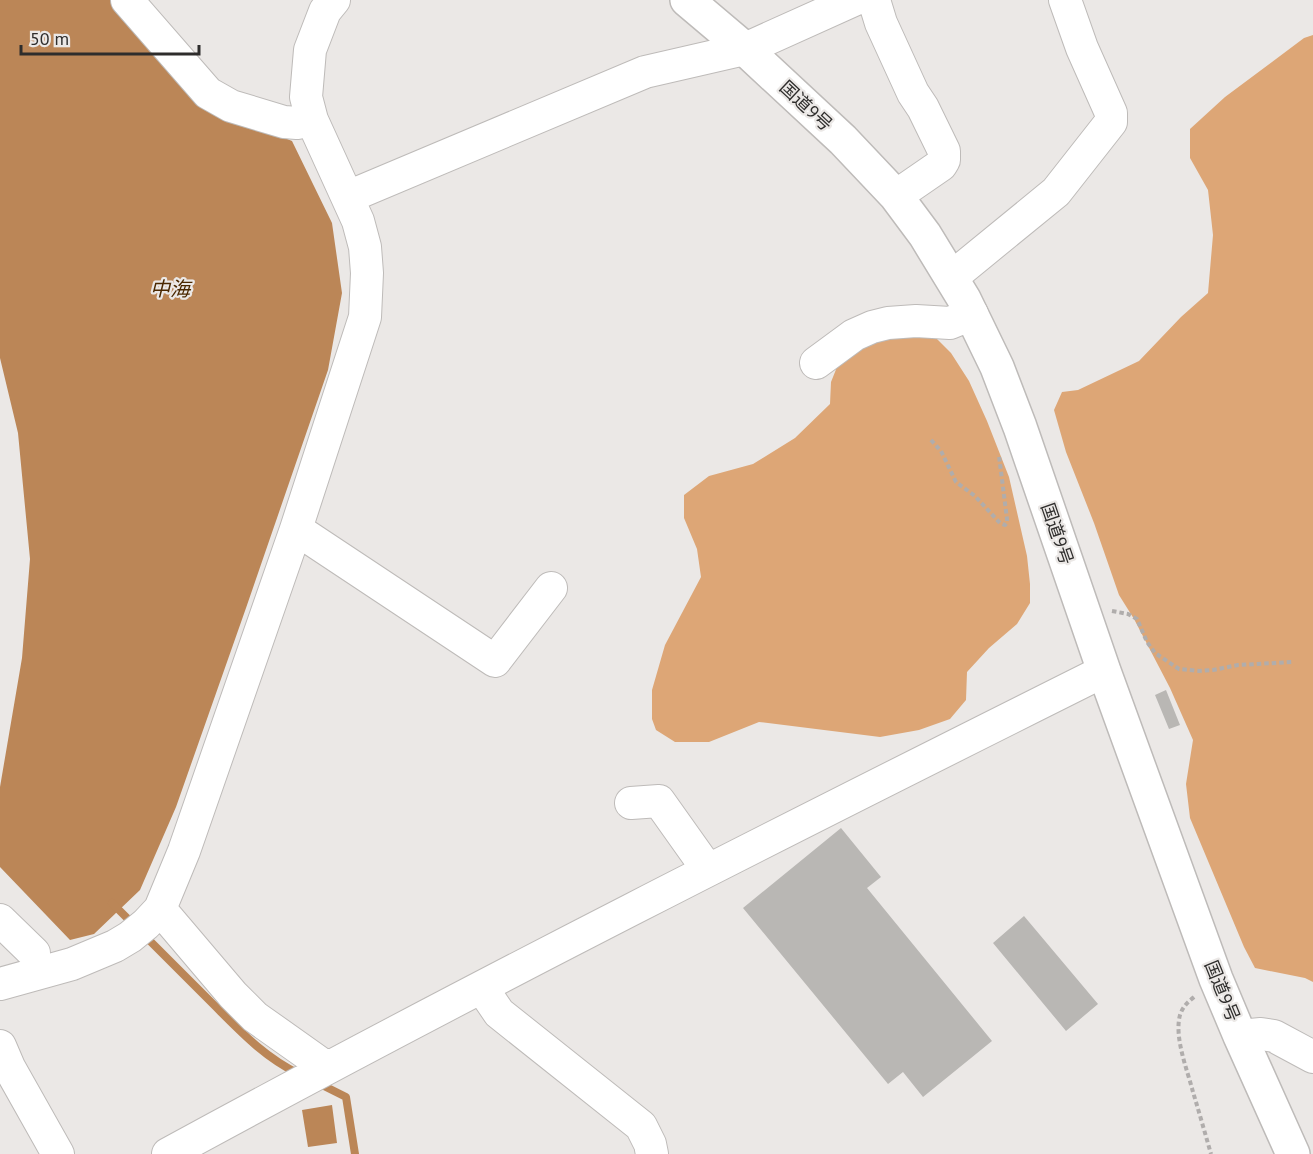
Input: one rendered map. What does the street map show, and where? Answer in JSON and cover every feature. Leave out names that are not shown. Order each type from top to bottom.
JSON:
[{"type":"highway","name":"国道9号","points":[[687,0],[745,49],[843,140],[896,196],[925,235],[972,314],[997,367],[1216,979],[1293,1154]]},
{"type":"street","points":[[127,0],[208,93],[231,106],[284,122],[297,123],[312,120]]},
{"type":"street","points":[[5,976],[72,964],[99,954],[146,923],[184,851],[296,529],[365,317],[368,273],[365,247],[358,221],[312,120],[306,97],[310,50],[325,11],[334,0]]},
{"type":"street","points":[[348,196],[645,72],[745,49],[854,0]]},
{"type":"street","points":[[874,0],[881,23],[913,93],[944,151],[944,160],[940,165],[896,196]]},
{"type":"street","points":[[952,277],[1056,192],[1111,122],[1111,113],[1082,48],[1065,0]]},
{"type":"street","points":[[816,363],[854,335],[872,327],[888,323],[916,321],[950,323],[972,314]]},
{"type":"street","points":[[296,529],[495,661],[551,588]]},
{"type":"street","points":[[168,1154],[313,1075],[708,870],[1104,671]]},
{"type":"street","points":[[631,803],[659,801],[708,870]]},
{"type":"street","points":[[0,920],[34,953]]},
{"type":"street","points":[[146,923],[233,995],[313,1075]]},
{"type":"street","points":[[482,988],[499,1013],[641,1126],[652,1154]]},
{"type":"street","points":[[1240,1036],[1261,1034],[1274,1036],[1309,1048]]},
{"type":"street","points":[[0,1046],[9,1067],[58,1154]]},
{"type":"path","points":[[931,440],[941,451],[956,482],[975,496],[1000,523],[1005,525],[1007,519],[998,451]]},
{"type":"path","points":[[1086,618],[1107,611],[1128,614],[1137,619],[1147,642],[1155,653],[1172,665],[1186,670],[1213,670],[1238,665],[1293,662]]},
{"type":"path","points":[[1211,1154],[1184,1059],[1179,1023],[1185,1004],[1216,979]]},
{"type":"shaded area","points":[[1313,35],[1313,982],[1305,978],[1255,968],[1244,947],[1190,818],[1186,784],[1193,740],[1170,688],[1119,595],[1066,452],[1054,410],[1062,392],[1078,390],[1139,361],[1181,317],[1208,293],[1213,235],[1208,190],[1190,158],[1190,129],[1225,97],[1304,38]]},
{"type":"shaded area","points":[[880,333],[934,336],[951,353],[969,381],[1009,477],[1027,556],[1030,603],[1017,624],[989,648],[967,672],[966,700],[950,719],[919,730],[880,737],[759,722],[709,742],[675,742],[656,730],[652,719],[652,690],[665,645],[701,577],[697,549],[684,518],[684,495],[709,476],[753,464],[795,438],[830,404],[831,382],[837,367]]},
{"type":"water","name":"中海","points":[[0,0],[114,0],[204,105],[292,141],[332,223],[342,293],[328,370],[176,807],[140,890],[94,934],[70,940],[0,867],[0,787],[22,658],[30,559],[18,433],[0,358]]},
{"type":"water","points":[[332,1105],[337,1143],[308,1147],[302,1110]]},
{"type":"building","points":[[1166,690],[1180,725],[1169,729],[1155,695]]},
{"type":"building","points":[[841,828],[881,877],[867,888],[992,1041],[923,1097],[903,1072],[888,1084],[743,908]]},
{"type":"building","points":[[1024,916],[1098,1004],[1066,1031],[993,943]]},
{"type":"waterway","points":[[112,903],[133,924]]},
{"type":"waterway","points":[[144,935],[253,1043],[275,1060],[299,1074]]},
{"type":"waterway","points":[[318,1083],[346,1097],[355,1154]]}]
